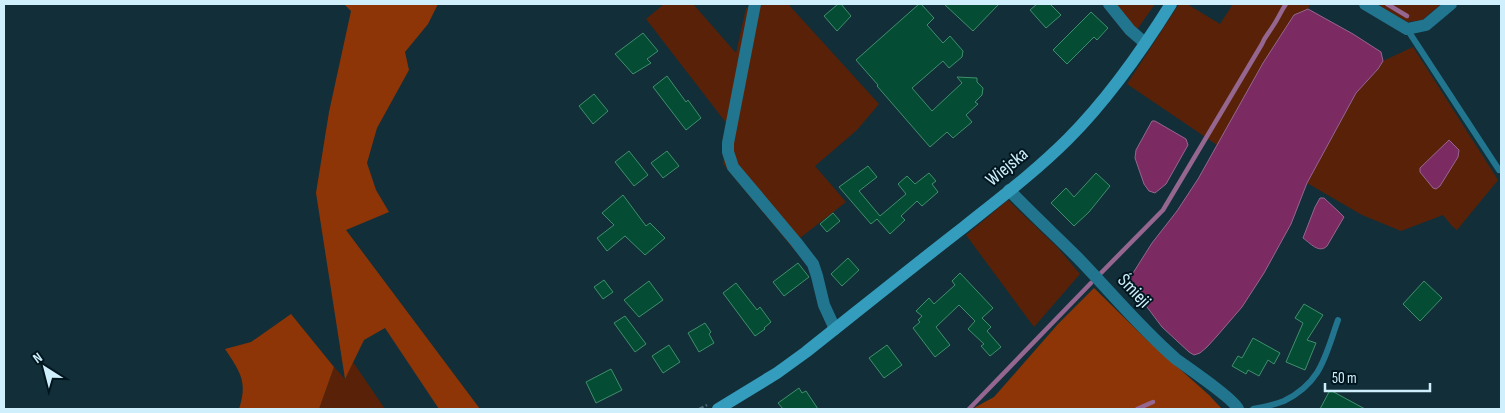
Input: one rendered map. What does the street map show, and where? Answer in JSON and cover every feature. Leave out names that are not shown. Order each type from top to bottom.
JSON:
[{"type":"street","points":[[755,4],[730,135],[729,155],[731,164],[813,264],[824,305],[835,329]]},
{"type":"street","points":[[1109,4],[1130,30],[1145,43]]},
{"type":"street","name":"Wiejska","points":[[716,405],[776,373],[835,329],[1009,190],[1063,144],[1086,120],[1112,88],[1171,4]]},
{"type":"street","points":[[1366,4],[1407,29],[1426,24],[1451,4]]},
{"type":"street","name":"Śmieji","points":[[1009,190],[1077,257],[1146,331],[1185,366],[1228,398],[1238,409]]},
{"type":"lane","points":[[1407,29],[1499,170]]},
{"type":"lane","points":[[1253,409],[1284,401],[1306,386],[1315,377],[1324,361],[1338,320]]},
{"type":"path","points":[[699,409],[716,405]]},
{"type":"shaded area","points":[[344,4],[438,4],[428,24],[405,52],[409,70],[377,128],[367,163],[376,190],[389,212],[346,230],[480,409],[439,409],[385,328],[364,340],[345,379],[316,193],[329,112],[351,11]]},
{"type":"shaded area","points":[[664,4],[693,4],[736,53],[746,8],[754,4],[788,4],[879,104],[857,130],[815,166],[846,202],[800,238],[796,252],[723,164],[727,124],[646,19]]},
{"type":"shaded area","points":[[1115,4],[1155,4],[1136,31]]},
{"type":"shaded area","points":[[1179,4],[1187,4],[1220,24],[1233,4],[1310,4],[1308,9],[1294,15],[1263,63],[1217,145],[1127,84]]},
{"type":"shaded area","points":[[1376,4],[1441,4],[1422,20],[1407,22]]},
{"type":"shaded area","points":[[1308,9],[1381,52],[1383,61],[1356,93],[1307,183],[1291,224],[1264,273],[1242,307],[1207,347],[1194,355],[1162,327],[1132,291],[1128,281],[1152,243],[1177,211],[1198,179],[1263,63],[1294,15]]},
{"type":"shaded area","points":[[1413,47],[1498,180],[1457,230],[1443,215],[1401,231],[1362,215],[1307,183],[1356,93],[1383,61]]},
{"type":"shaded area","points":[[1152,121],[1186,139],[1188,145],[1166,184],[1155,193],[1149,191],[1144,184],[1135,158],[1136,150]]},
{"type":"shaded area","points":[[1449,140],[1459,150],[1458,157],[1440,186],[1436,189],[1420,172],[1420,168]]},
{"type":"shaded area","points":[[1320,198],[1324,198],[1344,217],[1327,246],[1321,249],[1303,238]]},
{"type":"shaded area","points":[[1008,200],[1057,247],[1080,274],[1034,327],[966,235]]},
{"type":"shaded area","points":[[1094,288],[1222,409],[972,409],[994,397],[1058,324]]},
{"type":"shaded area","points":[[291,314],[334,367],[319,409],[239,409],[243,391],[241,377],[225,349],[251,342]]},
{"type":"shaded area","points":[[353,362],[385,409],[319,409],[334,367],[345,379]]},
{"type":"building","points":[[838,4],[841,4],[851,16],[837,31],[824,16]]},
{"type":"building","points":[[919,4],[934,18],[927,25],[943,43],[950,36],[963,51],[962,57],[949,68],[943,61],[912,88],[932,111],[962,83],[957,77],[977,78],[977,82],[983,88],[982,95],[975,102],[978,104],[966,115],[972,122],[953,138],[947,132],[930,147],[856,60]]},
{"type":"building","points":[[944,4],[999,4],[973,31]]},
{"type":"building","points":[[1037,4],[1050,4],[1061,15],[1046,28],[1030,10]]},
{"type":"building","points":[[1091,12],[1108,28],[1097,40],[1094,37],[1067,64],[1053,50]]},
{"type":"building","points":[[643,33],[658,51],[647,59],[651,63],[633,74],[615,54]]},
{"type":"building","points":[[667,76],[686,102],[688,100],[701,118],[686,130],[653,87]]},
{"type":"building","points":[[594,94],[608,111],[593,124],[579,106]]},
{"type":"building","points":[[629,151],[648,175],[634,186],[615,162]]},
{"type":"building","points":[[667,151],[679,166],[663,178],[651,163]]},
{"type":"building","points":[[868,166],[877,177],[859,191],[880,216],[906,194],[898,184],[907,176],[915,184],[929,173],[936,181],[932,184],[938,192],[922,206],[917,201],[901,216],[905,220],[890,234],[877,219],[871,224],[839,187]]},
{"type":"building","points":[[1096,173],[1110,186],[1089,212],[1074,226],[1051,203],[1066,188],[1074,197]]},
{"type":"building","points":[[623,195],[646,226],[650,223],[665,238],[645,255],[625,236],[607,251],[597,238],[614,225],[602,213]]},
{"type":"building","points":[[833,213],[840,221],[827,232],[820,224]]},
{"type":"building","points":[[848,258],[859,270],[842,286],[831,274]]},
{"type":"building","points":[[798,263],[809,277],[784,296],[773,282]]},
{"type":"building","points":[[960,273],[993,308],[982,318],[991,327],[987,331],[1001,347],[990,356],[981,346],[984,344],[968,329],[975,321],[959,305],[936,327],[950,345],[935,357],[913,328],[920,322],[918,320],[922,316],[916,311],[929,298],[934,304],[955,285],[952,281]]},
{"type":"building","points":[[604,280],[613,292],[603,299],[594,287]]},
{"type":"building","points":[[649,281],[663,300],[639,317],[624,300]]},
{"type":"building","points":[[1424,281],[1442,298],[1420,321],[1403,304]]},
{"type":"building","points":[[736,283],[757,310],[760,307],[771,322],[755,336],[723,293]]},
{"type":"building","points":[[1304,304],[1323,315],[1307,340],[1316,343],[1305,370],[1286,362],[1303,323],[1295,318]]},
{"type":"building","points":[[625,316],[646,344],[635,352],[614,323]]},
{"type":"building","points":[[705,323],[711,332],[709,334],[714,343],[699,352],[688,333]]},
{"type":"building","points":[[1253,338],[1280,353],[1274,364],[1268,360],[1259,376],[1248,370],[1246,374],[1232,366],[1238,356],[1242,358]]},
{"type":"building","points":[[669,345],[680,362],[663,373],[652,356]]},
{"type":"building","points":[[887,345],[902,365],[884,378],[869,358]]},
{"type":"building","points":[[611,369],[622,390],[596,403],[586,382]]},
{"type":"building","points":[[799,388],[802,393],[806,391],[818,409],[783,409],[778,403]]},
{"type":"building","points":[[1330,390],[1365,409],[1320,409]]},
{"type":"waterway","points":[[1101,273],[1163,210],[1286,4]]},
{"type":"waterway","points":[[1387,4],[1407,16]]},
{"type":"waterway","points":[[969,409],[1091,283]]},
{"type":"waterway","points":[[1137,409],[1153,402]]}]
